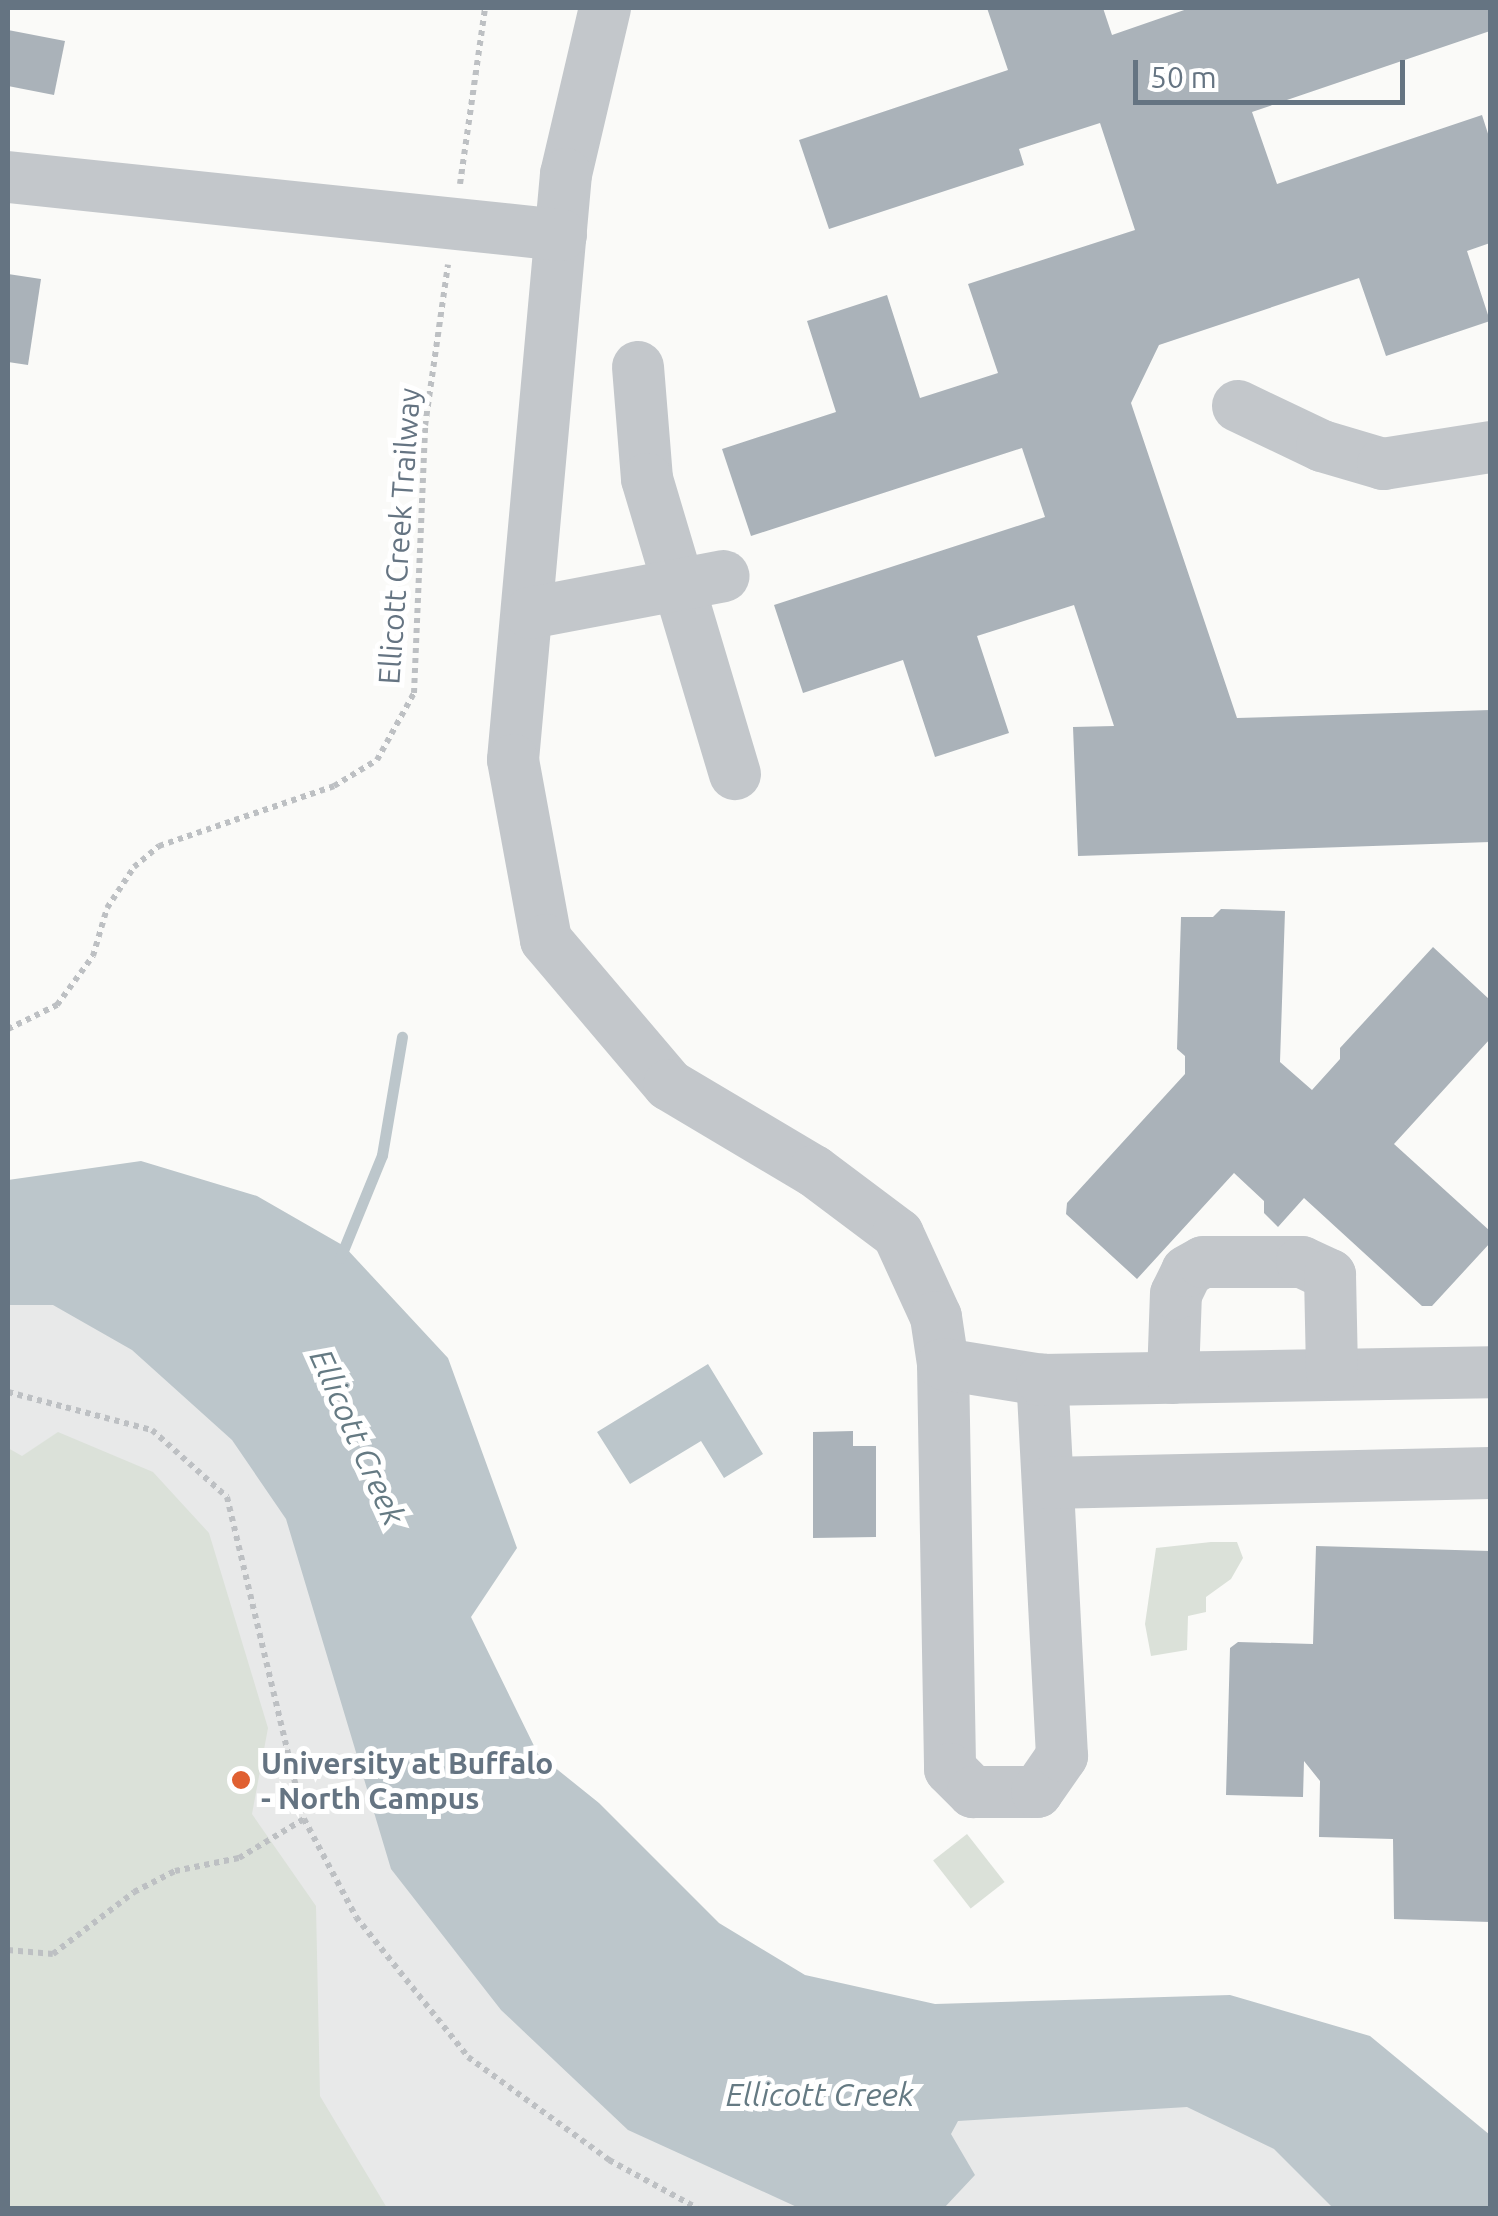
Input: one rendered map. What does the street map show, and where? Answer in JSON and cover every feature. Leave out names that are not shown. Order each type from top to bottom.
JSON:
[{"type":"lane","points":[[605,8],[566,174],[530,614],[513,760],[546,940],[669,1085],[814,1171],[898,1234],[936,1318],[943,1364],[950,1768],[973,1792],[1037,1792],[1062,1756],[1042,1380]]},
{"type":"lane","points":[[8,177],[561,235]]},
{"type":"lane","points":[[638,367],[647,479],[700,581],[735,774]]},
{"type":"lane","points":[[1238,406],[1322,446],[1384,464],[1490,447]]},
{"type":"lane","points":[[530,614],[700,581]]},
{"type":"lane","points":[[1173,1378],[1176,1294],[1188,1271],[1203,1262],[1302,1262],[1330,1275],[1332,1372]]},
{"type":"lane","points":[[943,1364],[1042,1380],[1490,1372]]},
{"type":"lane","points":[[1048,1483],[1490,1473]]},
{"type":"path","name":"Ellicott Creek Trailway","points":[[8,1029],[57,1005],[94,956],[107,908],[159,846],[334,786],[376,760],[414,693],[425,426],[485,8]]},
{"type":"path","points":[[8,1392],[152,1430],[227,1497],[304,1819],[356,1917],[468,2058],[609,2160],[698,2208]]},
{"type":"path","points":[[8,1950],[53,1954],[134,1892],[175,1870],[239,1858],[304,1819]]},
{"type":"shaded area","name":"University at Buffalo - North Campus","points":[[142,1247],[460,1665],[822,2120],[1222,2054],[1463,2208],[8,2208],[8,1261]]},
{"type":"shaded area","points":[[58,1432],[153,1472],[209,1533],[268,1728],[252,1814],[316,1906],[320,2096],[387,2208],[8,2208],[8,1448],[22,1456]]},
{"type":"shaded area","points":[[1237,1542],[1243,1558],[1231,1579],[1206,1597],[1206,1612],[1188,1616],[1187,1650],[1151,1656],[1145,1624],[1156,1548]]},
{"type":"shaded area","points":[[967,1834],[1005,1882],[971,1909],[933,1860]]},
{"type":"water","name":"Ellicott Creek","points":[[141,1161],[257,1196],[344,1246],[448,1358],[517,1548],[471,1617],[538,1754],[599,1803],[719,1923],[805,1975],[935,2004],[1230,1995],[1370,2036],[1490,2135],[1490,2208],[1333,2208],[1274,2149],[1187,2107],[958,2121],[951,2134],[975,2175],[944,2208],[799,2208],[628,2130],[501,2010],[391,1869],[286,1519],[232,1440],[132,1350],[53,1305],[8,1305],[8,1180]]},
{"type":"water","points":[[708,1364],[763,1454],[724,1478],[701,1441],[630,1484],[597,1432]]},
{"type":"building","points":[[987,8],[1103,8],[1112,35],[1190,8],[1490,8],[1490,31],[1252,112],[1277,184],[1482,115],[1490,140],[1490,243],[1467,251],[1490,321],[1386,356],[1359,278],[1159,345],[1131,403],[1237,718],[1490,710],[1490,842],[1078,856],[1073,727],[1114,726],[1074,605],[977,636],[1009,733],[935,757],[903,660],[803,693],[774,605],[1045,517],[1022,448],[751,536],[722,449],[836,412],[807,321],[887,295],[920,398],[998,373],[968,284],[1135,230],[1100,123],[1019,149],[1024,165],[829,229],[799,140],[1008,70]]},
{"type":"building","points":[[8,30],[65,41],[54,95],[8,86]]},
{"type":"building","points":[[8,274],[41,279],[28,365],[8,362]]},
{"type":"building","points":[[1221,909],[1285,911],[1280,1062],[1312,1090],[1340,1059],[1340,1048],[1433,947],[1490,1000],[1490,1039],[1394,1144],[1490,1231],[1490,1243],[1432,1306],[1422,1306],[1304,1198],[1278,1227],[1264,1213],[1264,1201],[1234,1173],[1137,1279],[1066,1214],[1067,1203],[1185,1074],[1185,1056],[1177,1049],[1181,917],[1213,917]]},
{"type":"building","points":[[853,1431],[853,1446],[876,1446],[876,1537],[813,1538],[813,1432]]},
{"type":"building","points":[[1316,1546],[1490,1551],[1490,1922],[1394,1919],[1393,1839],[1319,1837],[1320,1781],[1304,1761],[1303,1797],[1226,1795],[1230,1648],[1238,1642],[1313,1644]]},
{"type":"waterway","points":[[340,1258],[382,1155],[402,1037]]},
{"type":"place","name":"University at Buffalo - North Campus","points":[[241,1780]]}]
